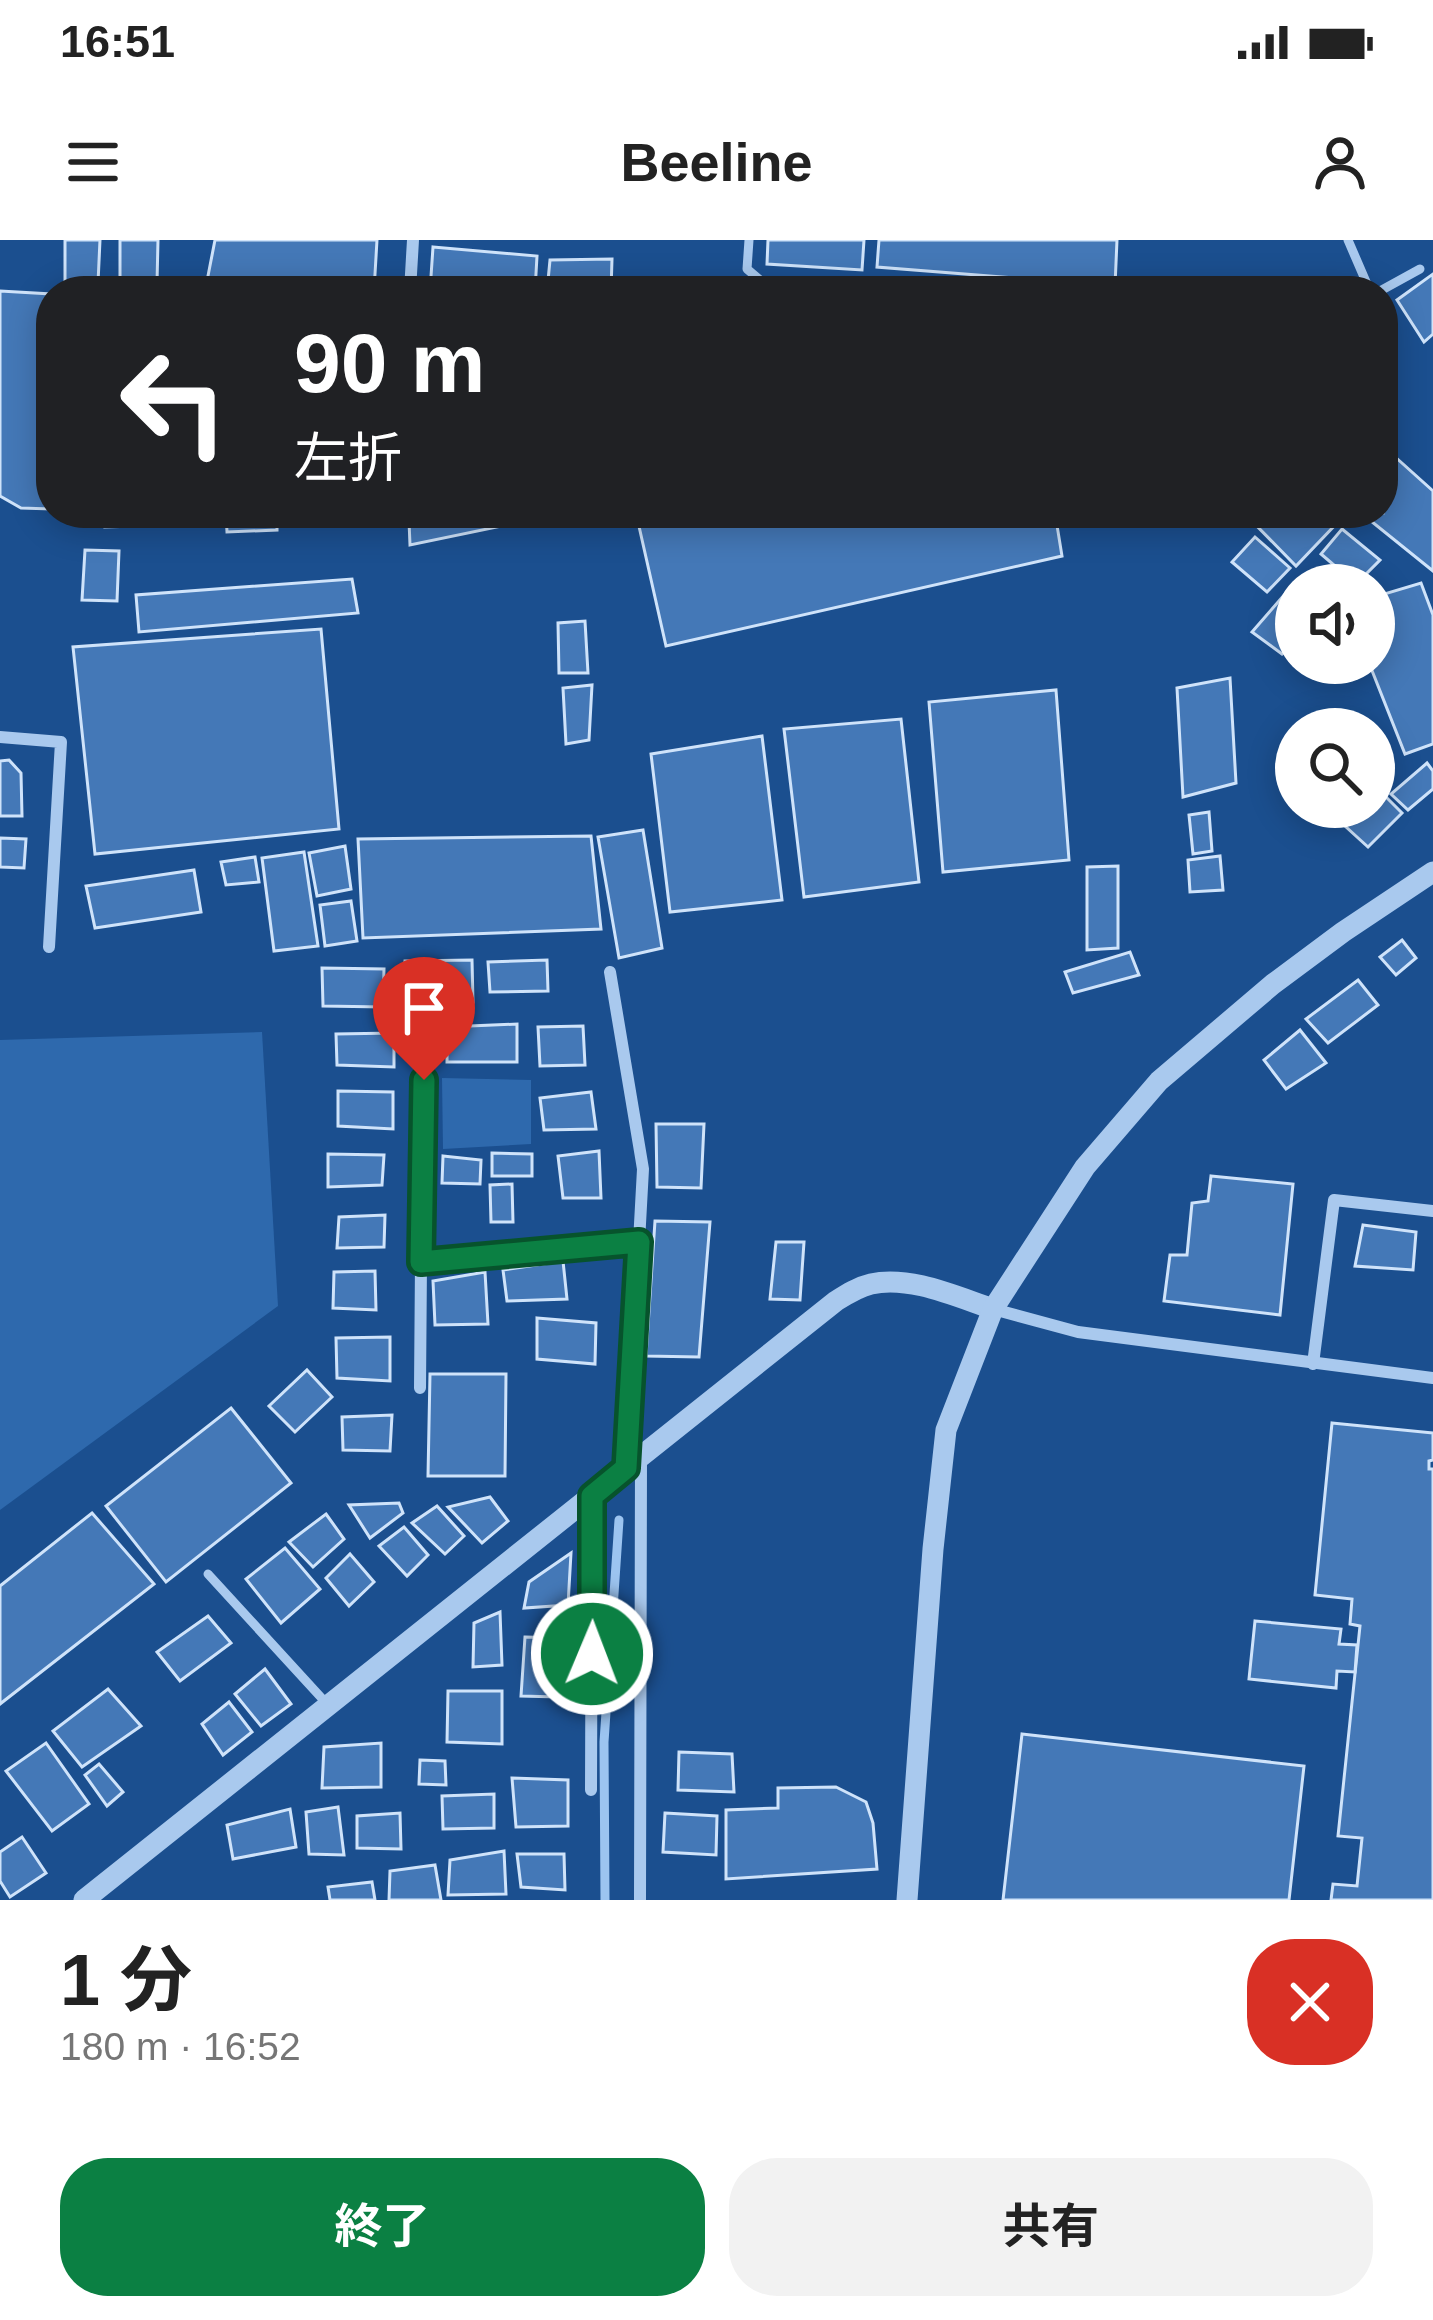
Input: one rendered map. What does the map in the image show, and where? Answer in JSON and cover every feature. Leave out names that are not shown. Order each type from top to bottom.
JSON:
[{"type":"street","points":[[411,276],[413,240]]},
{"type":"street","points":[[0,736],[61,742],[49,947]]},
{"type":"street","points":[[907,1900],[946,1430],[993,1309],[1085,1167],[1159,1081],[1273,984],[1433,872]]},
{"type":"street","points":[[610,972],[643,1169],[634,1462],[640,1900]]},
{"type":"street","points":[[420,1388],[425,1035]]},
{"type":"street","points":[[1313,1364],[1334,1200],[1433,1211]]},
{"type":"street","points":[[421,1262],[639,1242]]},
{"type":"street","points":[[85,1900],[858,1288],[897,1282],[1078,1332],[1433,1378]]},
{"type":"street","points":[[591,1790],[592,1496]]},
{"type":"lane","points":[[749,240],[747,269],[755,276]]},
{"type":"lane","points":[[1348,240],[1364,276]]},
{"type":"lane","points":[[1398,281],[1420,269]]},
{"type":"lane","points":[[208,1574],[328,1706]]},
{"type":"shaded area","points":[[262,1032],[278,1306],[0,1510],[0,1040]]},
{"type":"shaded area","points":[[442,1078],[531,1080],[531,1144],[443,1149]]},
{"type":"building","points":[[65,240],[100,240],[98,276],[65,276]]},
{"type":"building","points":[[120,240],[158,240],[157,276],[120,276]]},
{"type":"building","points":[[215,240],[377,240],[375,276],[208,276]]},
{"type":"building","points":[[768,240],[864,240],[862,270],[767,264]]},
{"type":"building","points":[[879,240],[1117,240],[1115,276],[990,276],[877,267]]},
{"type":"building","points":[[433,247],[537,256],[536,276],[431,276]]},
{"type":"building","points":[[612,259],[611,276],[548,276],[550,260]]},
{"type":"building","points":[[1433,274],[1433,334],[1424,342],[1398,302]]},
{"type":"building","points":[[0,291],[36,293],[36,508],[21,508],[0,496]]},
{"type":"building","points":[[1398,460],[1433,491],[1433,571],[1380,528],[1398,528]]},
{"type":"building","points":[[227,528],[277,528],[277,530],[227,532]]},
{"type":"building","points":[[409,528],[492,528],[410,545]]},
{"type":"building","points":[[639,528],[1057,528],[1062,556],[666,646]]},
{"type":"building","points":[[1259,528],[1332,528],[1294,564]]},
{"type":"building","points":[[1342,529],[1380,560],[1376,564],[1333,564],[1321,554]]},
{"type":"building","points":[[1255,537],[1285,564],[1275,564],[1275,584],[1267,592],[1232,562]]},
{"type":"building","points":[[85,550],[119,551],[117,601],[82,600]]},
{"type":"building","points":[[352,579],[358,613],[139,632],[136,595]]},
{"type":"building","points":[[1421,583],[1433,615],[1433,744],[1405,754],[1395,729],[1395,708],[1387,708],[1377,684],[1395,684],[1395,591]]},
{"type":"building","points":[[1275,606],[1275,649],[1252,632]]},
{"type":"building","points":[[585,621],[588,673],[559,673],[558,623]]},
{"type":"building","points":[[321,629],[339,829],[95,854],[73,647]]},
{"type":"building","points":[[1230,678],[1236,783],[1183,797],[1177,688]]},
{"type":"building","points":[[592,685],[589,740],[566,744],[563,688]]},
{"type":"building","points":[[1056,690],[1069,860],[943,872],[929,702]]},
{"type":"building","points":[[901,719],[919,882],[804,897],[784,729]]},
{"type":"building","points":[[762,736],[782,900],[670,912],[651,754]]},
{"type":"building","points":[[9,760],[21,773],[22,816],[0,816],[0,761]]},
{"type":"building","points":[[1427,763],[1433,771],[1433,789],[1408,810],[1395,798],[1395,791]]},
{"type":"building","points":[[1209,812],[1212,851],[1193,854],[1189,815]]},
{"type":"building","points":[[1347,828],[1387,828],[1368,847]]},
{"type":"building","points":[[643,830],[662,948],[619,958],[598,837]]},
{"type":"building","points":[[591,836],[601,929],[363,938],[358,839]]},
{"type":"building","points":[[0,838],[26,839],[24,868],[0,867]]},
{"type":"building","points":[[345,846],[351,889],[317,896],[309,853]]},
{"type":"building","points":[[304,852],[318,946],[274,951],[262,858]]},
{"type":"building","points":[[1220,856],[1223,890],[1190,892],[1188,860]]},
{"type":"building","points":[[255,857],[259,882],[226,885],[221,862]]},
{"type":"building","points":[[1118,866],[1118,948],[1087,950],[1087,867]]},
{"type":"building","points":[[194,870],[201,912],[95,928],[86,886]]},
{"type":"building","points":[[351,901],[357,941],[325,946],[320,905]]},
{"type":"building","points":[[1402,940],[1416,958],[1396,975],[1380,957]]},
{"type":"building","points":[[1130,952],[1139,975],[1073,993],[1065,972]]},
{"type":"building","points":[[472,960],[473,1002],[403,1001],[405,961]]},
{"type":"building","points":[[547,960],[548,991],[490,992],[488,962]]},
{"type":"building","points":[[322,968],[384,969],[383,1007],[323,1006]]},
{"type":"building","points":[[1358,980],[1378,1005],[1328,1043],[1306,1019]]},
{"type":"building","points":[[517,1024],[517,1062],[447,1062],[447,1027]]},
{"type":"building","points":[[583,1026],[585,1065],[540,1066],[538,1027]]},
{"type":"building","points":[[1300,1030],[1326,1063],[1286,1089],[1264,1060]]},
{"type":"building","points":[[394,1033],[394,1067],[337,1065],[336,1034]]},
{"type":"building","points":[[338,1091],[393,1092],[393,1129],[338,1126]]},
{"type":"building","points":[[591,1092],[596,1129],[544,1130],[540,1098]]},
{"type":"building","points":[[656,1124],[704,1124],[701,1188],[657,1187]]},
{"type":"building","points":[[599,1151],[601,1198],[563,1198],[558,1156]]},
{"type":"building","points":[[492,1153],[532,1154],[532,1176],[492,1176]]},
{"type":"building","points":[[328,1154],[384,1155],[382,1185],[328,1187]]},
{"type":"building","points":[[443,1156],[481,1160],[480,1184],[442,1183]]},
{"type":"building","points":[[1211,1176],[1293,1184],[1280,1315],[1164,1301],[1170,1255],[1187,1255],[1192,1203],[1208,1201]]},
{"type":"building","points":[[512,1184],[513,1222],[491,1222],[490,1185]]},
{"type":"building","points":[[385,1215],[384,1247],[337,1248],[339,1217]]},
{"type":"building","points":[[655,1221],[710,1222],[699,1357],[646,1356]]},
{"type":"building","points":[[1363,1225],[1416,1232],[1413,1270],[1355,1266]]},
{"type":"building","points":[[776,1242],[804,1242],[800,1300],[770,1299]]},
{"type":"building","points":[[563,1261],[567,1299],[507,1301],[503,1270]]},
{"type":"building","points":[[375,1271],[376,1310],[333,1308],[334,1272]]},
{"type":"building","points":[[485,1272],[488,1324],[435,1325],[433,1281]]},
{"type":"building","points":[[537,1318],[596,1323],[595,1364],[537,1359]]},
{"type":"building","points":[[390,1337],[390,1381],[337,1378],[336,1338]]},
{"type":"building","points":[[307,1370],[332,1397],[295,1432],[269,1406]]},
{"type":"building","points":[[430,1374],[506,1374],[505,1476],[428,1476]]},
{"type":"building","points":[[231,1408],[291,1483],[166,1582],[106,1506]]},
{"type":"building","points":[[392,1415],[390,1451],[343,1450],[342,1417]]},
{"type":"building","points":[[1332,1423],[1433,1433],[1429,1469],[1433,1469],[1433,1900],[1331,1900],[1333,1884],[1357,1886],[1362,1838],[1338,1836],[1360,1626],[1350,1624],[1352,1599],[1315,1595]]},
{"type":"building","points":[[490,1497],[508,1521],[482,1543],[448,1507]]},
{"type":"building","points":[[399,1503],[403,1513],[370,1538],[349,1505]]},
{"type":"building","points":[[437,1506],[464,1536],[445,1554],[412,1523]]},
{"type":"building","points":[[92,1513],[154,1584],[0,1704],[0,1586]]},
{"type":"building","points":[[326,1514],[344,1539],[313,1567],[289,1542]]},
{"type":"building","points":[[404,1527],[428,1555],[407,1576],[379,1546]]},
{"type":"building","points":[[285,1548],[320,1589],[281,1623],[246,1579]]},
{"type":"building","points":[[571,1553],[568,1605],[524,1608],[529,1582]]},
{"type":"building","points":[[350,1554],[374,1582],[349,1606],[326,1578]]},
{"type":"building","points":[[500,1612],[502,1665],[473,1667],[474,1623]]},
{"type":"building","points":[[208,1616],[231,1643],[180,1681],[157,1652]]},
{"type":"building","points":[[1255,1621],[1341,1629],[1339,1644],[1357,1645],[1355,1672],[1337,1671],[1336,1688],[1249,1679]]},
{"type":"building","points":[[525,1637],[565,1638],[558,1697],[521,1696]]},
{"type":"building","points":[[265,1669],[291,1704],[261,1726],[235,1694]]},
{"type":"building","points":[[108,1689],[141,1726],[82,1767],[53,1731]]},
{"type":"building","points":[[448,1691],[502,1691],[502,1744],[447,1742]]},
{"type":"building","points":[[229,1702],[252,1732],[223,1755],[202,1724]]},
{"type":"building","points":[[1022,1734],[1304,1766],[1289,1900],[1003,1900]]},
{"type":"building","points":[[46,1743],[89,1804],[52,1831],[6,1771]]},
{"type":"building","points":[[381,1743],[381,1787],[322,1788],[324,1747]]},
{"type":"building","points":[[679,1752],[732,1754],[734,1792],[678,1790]]},
{"type":"building","points":[[420,1760],[445,1761],[446,1785],[419,1784]]},
{"type":"building","points":[[99,1764],[123,1792],[107,1806],[85,1775]]},
{"type":"building","points":[[512,1778],[568,1780],[568,1826],[516,1827]]},
{"type":"building","points":[[836,1787],[866,1802],[877,1869],[726,1879],[726,1810],[778,1808],[778,1788]]},
{"type":"building","points":[[494,1794],[494,1828],[443,1829],[442,1796]]},
{"type":"building","points":[[338,1807],[344,1855],[309,1854],[306,1812]]},
{"type":"building","points":[[290,1809],[296,1847],[233,1859],[227,1825]]},
{"type":"building","points":[[400,1813],[401,1849],[357,1848],[357,1816]]},
{"type":"building","points":[[665,1813],[717,1816],[716,1855],[663,1852]]},
{"type":"building","points":[[22,1837],[46,1873],[10,1897],[0,1881],[0,1852]]},
{"type":"building","points":[[504,1851],[506,1894],[448,1895],[450,1860]]},
{"type":"building","points":[[517,1854],[564,1854],[565,1890],[521,1887]]},
{"type":"building","points":[[435,1865],[441,1900],[389,1900],[390,1871]]},
{"type":"building","points":[[372,1882],[375,1900],[330,1900],[328,1887]]},
{"type":"waterway","points":[[605,1900],[604,1742],[619,1520]]},
{"type":"route","points":[[424,1080],[421,1262],[639,1242],[626,1468],[592,1496],[592,1654]]}]
